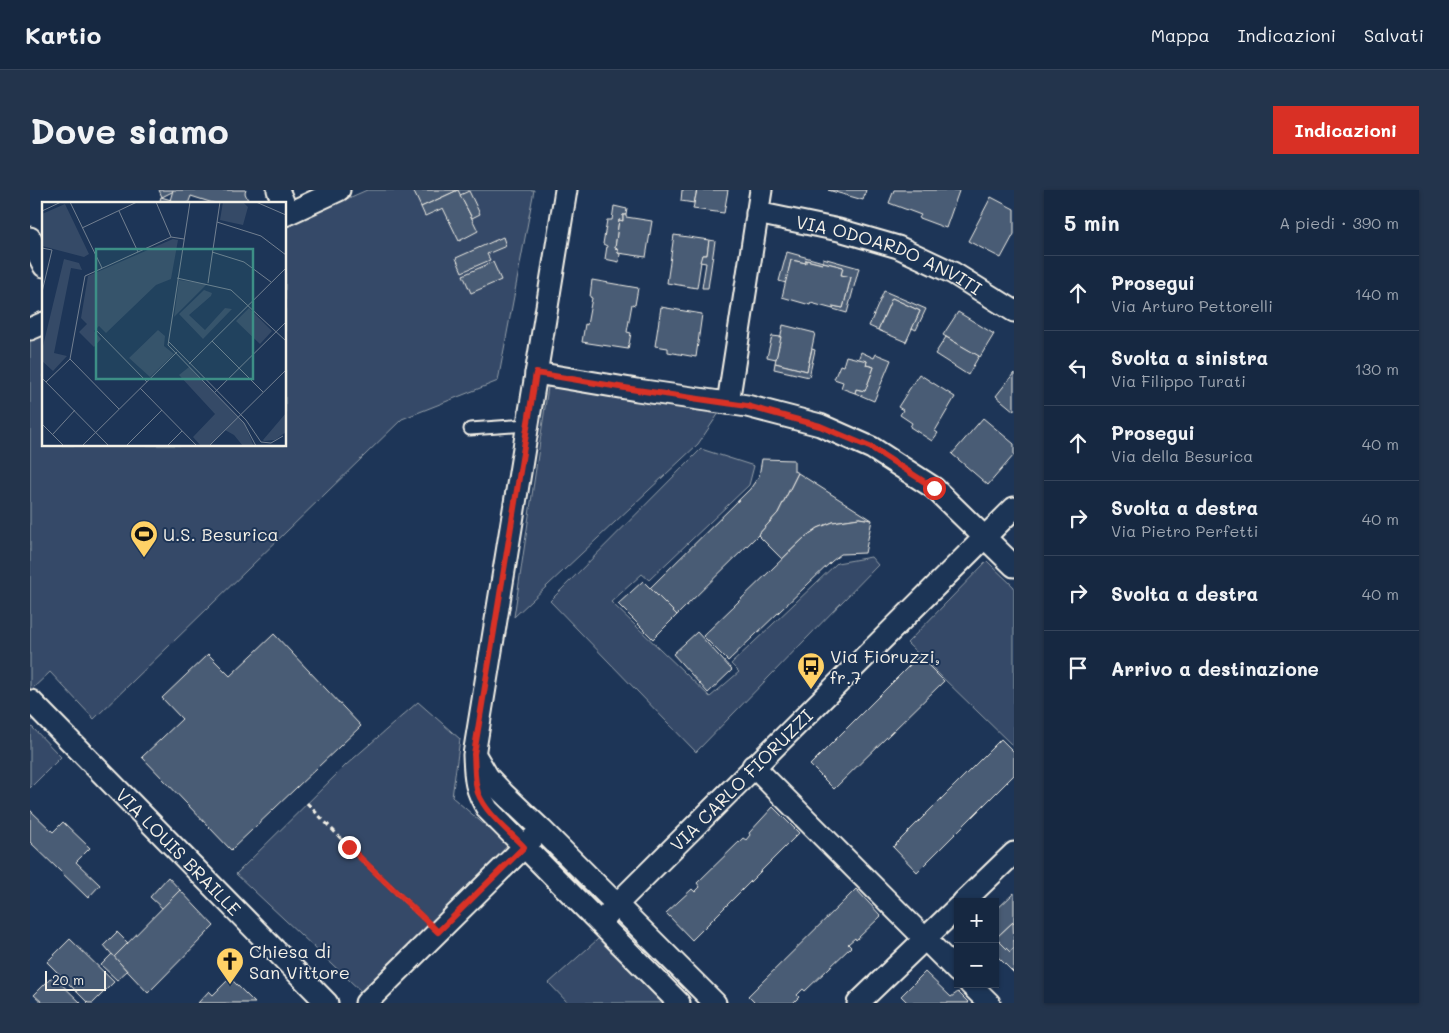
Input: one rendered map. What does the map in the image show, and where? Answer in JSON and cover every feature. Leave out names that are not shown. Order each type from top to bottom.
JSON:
[{"type":"street","points":[[278,190],[283,202]]},
{"type":"street","points":[[286,209],[339,190]]},
{"type":"street","points":[[566,190],[474,754],[475,781],[479,795],[488,810],[679,1003]]},
{"type":"street","points":[[728,403],[761,190]]},
{"type":"street","name":"VIA ODOARDO ANVITI","points":[[758,213],[839,230],[898,247],[952,273],[1014,310]]},
{"type":"street","points":[[30,238],[42,262]]},
{"type":"street","points":[[30,329],[42,324]]},
{"type":"street","points":[[536,373],[747,406],[820,426],[872,448],[934,488],[1014,566]]},
{"type":"street","name":"VIA CARLO FIORUZZI","points":[[600,923],[616,904],[753,766],[1014,508]]},
{"type":"street","name":"VIA LOUIS BRAILLE","points":[[31,701],[327,1003]]},
{"type":"street","points":[[474,754],[488,777],[502,793],[542,830],[715,1003]]},
{"type":"street","points":[[753,766],[954,968]]},
{"type":"street","points":[[366,1003],[542,830]]},
{"type":"street","points":[[967,898],[1014,853]]},
{"type":"street","points":[[858,1003],[954,911]]},
{"type":"street","points":[[974,988],[989,1003]]},
{"type":"lane","points":[[470,429],[528,425]]},
{"type":"path","points":[[306,803],[438,932]]},
{"type":"shaded area","name":"U.S. Besurica","points":[[367,190],[534,190],[498,381],[402,419],[94,719],[50,672],[30,691],[30,340],[42,335],[42,446],[286,446],[286,226]]},
{"type":"shaded area","points":[[548,387],[721,410],[698,444],[514,617]]},
{"type":"shaded area","points":[[701,449],[754,466],[749,485],[649,580],[642,574],[611,602],[710,697],[739,672],[731,664],[837,563],[871,557],[878,565],[696,752],[550,601]]},
{"type":"shaded area","points":[[987,561],[1014,587],[1014,747],[907,643]]},
{"type":"shaded area","points":[[418,702],[460,739],[452,797],[514,850],[365,995],[236,874],[346,765]]},
{"type":"shaded area","points":[[30,725],[61,757],[30,788]]},
{"type":"shaded area","points":[[607,931],[678,1003],[568,1003],[549,983]]},
{"type":"building","points":[[159,190],[173,190],[174,191],[162,197]]},
{"type":"building","points":[[173,190],[246,190],[245,193],[249,202],[210,202],[191,196],[189,202],[170,202]]},
{"type":"building","points":[[413,190],[458,190],[421,207]]},
{"type":"building","points":[[458,190],[478,231],[459,241],[443,208],[425,216],[421,207]]},
{"type":"building","points":[[682,190],[697,190],[694,203],[681,201]]},
{"type":"building","points":[[697,190],[728,190],[724,213],[693,209]]},
{"type":"building","points":[[828,190],[866,190],[863,200]]},
{"type":"building","points":[[894,190],[959,191],[946,228],[919,218],[921,215],[889,203]]},
{"type":"building","points":[[469,191],[480,214],[472,218],[460,195]]},
{"type":"building","points":[[161,197],[171,200],[170,202],[160,202]]},
{"type":"building","points":[[991,197],[1014,209],[1014,234],[1001,258],[968,241]]},
{"type":"building","points":[[614,206],[627,209],[626,215],[623,215],[623,221],[619,220],[615,248],[618,249],[620,254],[619,262],[605,259],[607,246],[603,244],[607,220],[612,220]]},
{"type":"building","points":[[623,215],[652,221],[646,257],[618,253],[618,249],[615,248],[619,220],[623,221]]},
{"type":"building","points":[[674,235],[709,240],[707,255],[702,255],[697,288],[667,283]]},
{"type":"building","points":[[503,237],[506,246],[487,254],[490,260],[462,272],[456,258]]},
{"type":"building","points":[[709,240],[715,241],[708,288],[702,288],[706,263],[700,262],[702,255],[707,255]]},
{"type":"building","points":[[787,252],[823,262],[822,264],[806,260],[806,263],[791,260],[786,283],[779,281]]},
{"type":"building","points":[[823,258],[859,268],[847,313],[833,309],[833,306],[843,308],[851,277],[841,275],[843,267],[823,262]]},
{"type":"building","points":[[791,260],[806,263],[806,260],[822,264],[823,262],[843,267],[841,275],[851,277],[843,308],[833,306],[833,309],[811,303],[810,305],[782,297]]},
{"type":"building","points":[[493,262],[501,280],[471,293],[463,275]]},
{"type":"building","points":[[592,280],[638,288],[635,305],[632,304],[627,332],[631,333],[628,349],[582,342],[592,298],[590,297]]},
{"type":"building","points":[[884,291],[926,309],[916,330],[912,328],[920,311],[892,298],[878,330],[869,326]]},
{"type":"building","points":[[892,298],[920,311],[906,342],[878,330]]},
{"type":"building","points":[[661,307],[702,314],[696,357],[668,352],[668,348],[655,346]]},
{"type":"building","points":[[958,312],[994,334],[980,357],[943,335]]},
{"type":"building","points":[[783,325],[815,333],[807,371],[775,363]]},
{"type":"building","points":[[772,336],[781,337],[776,359],[767,357]]},
{"type":"building","points":[[946,337],[979,356],[968,375],[935,354]]},
{"type":"building","points":[[812,349],[815,350],[809,377],[774,369],[775,363],[807,371]]},
{"type":"building","points":[[861,352],[874,358],[876,354],[891,360],[874,401],[855,393],[856,389],[865,391],[874,367],[866,365],[867,361],[858,360]]},
{"type":"building","points":[[846,356],[867,361],[866,365],[874,367],[865,391],[856,389],[855,393],[841,388],[843,382],[834,379],[840,365],[843,366]]},
{"type":"building","points":[[1014,373],[1014,411],[996,396]]},
{"type":"building","points":[[919,374],[955,397],[935,431],[938,433],[932,441],[910,427],[912,423],[900,415],[903,410],[898,407]]},
{"type":"building","points":[[983,418],[1014,444],[1014,455],[988,485],[952,454]]},
{"type":"building","points":[[762,459],[794,460],[794,471],[798,473],[778,513],[677,615],[650,588],[750,489],[759,476]]},
{"type":"building","points":[[798,473],[872,520],[859,518],[833,522],[818,528],[805,537],[782,559],[758,535],[778,513]]},
{"type":"building","points":[[859,518],[872,520],[865,553],[841,554],[832,561],[728,661],[703,636],[805,537],[818,528],[833,522]]},
{"type":"building","points":[[643,581],[677,615],[653,639],[618,604]]},
{"type":"building","points":[[697,632],[732,670],[708,693],[673,654]]},
{"type":"building","points":[[274,634],[361,726],[231,850],[142,757],[182,719],[162,698],[208,654],[230,676]]},
{"type":"building","points":[[919,656],[944,681],[834,789],[810,765]]},
{"type":"building","points":[[1001,739],[1014,752],[1014,775],[917,872],[893,847]]},
{"type":"building","points":[[773,807],[799,833],[692,940],[666,913],[692,889],[695,892],[700,887],[697,883],[743,838],[746,840],[750,835],[749,833]]},
{"type":"building","points":[[30,810],[53,832],[63,822],[90,848],[76,862],[100,885],[88,898],[30,842]]},
{"type":"building","points":[[168,877],[180,890],[163,909],[150,897]]},
{"type":"building","points":[[856,889],[881,916],[856,940],[855,938],[848,944],[851,947],[805,991],[803,989],[793,1003],[755,1003],[748,996]]},
{"type":"building","points":[[180,890],[214,926],[148,993],[114,957]]},
{"type":"building","points":[[1014,893],[1014,924],[1013,922],[999,935],[999,907]]},
{"type":"building","points":[[1013,922],[1014,947],[1010,952],[999,941],[999,935]]},
{"type":"building","points":[[117,932],[128,943],[114,957],[104,945]]},
{"type":"building","points":[[70,939],[114,982],[93,1003],[88,1003],[47,962]]},
{"type":"building","points":[[999,941],[1010,952],[1014,947],[1014,973],[999,958]]},
{"type":"building","points":[[112,954],[127,971],[117,980],[101,965]]},
{"type":"building","points":[[925,972],[951,997],[958,992],[969,1003],[908,1003],[901,996]]},
{"type":"building","points":[[53,976],[81,1003],[43,1003],[34,995]]},
{"type":"building","name":"Chiesa di San Vittore","points":[[230,978],[255,1003],[198,1003],[209,991],[213,995]]},
{"type":"place","name":"U.S. Besurica","points":[[144,558]]},
{"type":"place","name":"Via Fioruzzi, fr.7","points":[[811,690]]},
{"type":"place","name":"Chiesa di San Vittore","points":[[230,985]]},
{"type":"route","points":[[349,847],[438,932],[524,847],[488,810],[479,795],[475,781],[474,754],[536,373],[747,406],[820,426],[872,448],[934,488]]}]
